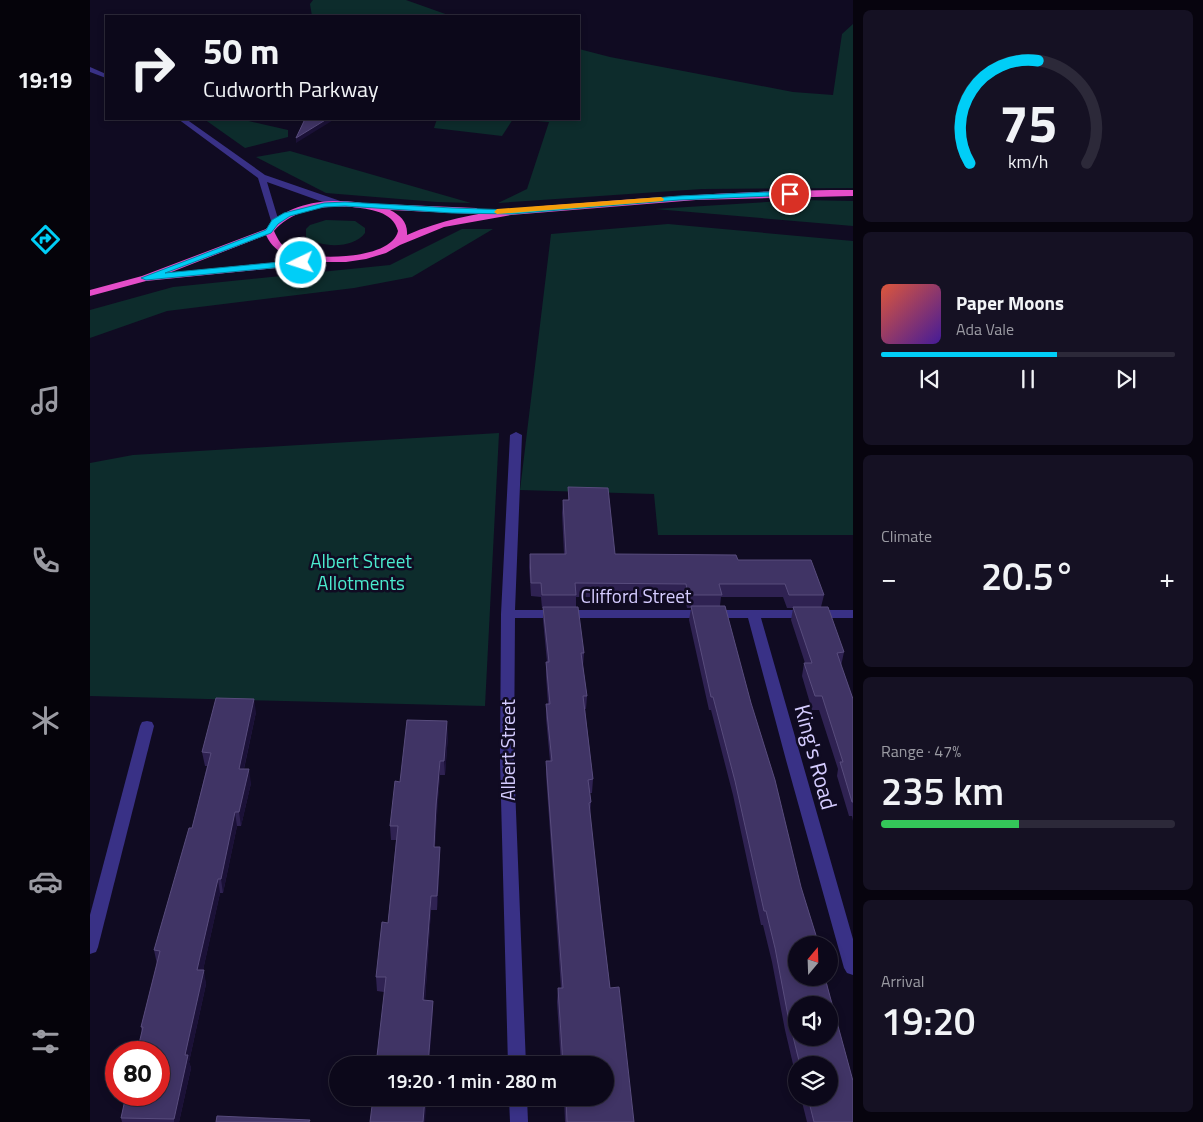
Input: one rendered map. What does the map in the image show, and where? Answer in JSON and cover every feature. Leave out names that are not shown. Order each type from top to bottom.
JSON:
[{"type":"highway","points":[[146,278],[261,265],[340,260],[376,253],[421,232],[455,221],[512,212],[679,198],[853,193]]},
{"type":"highway","points":[[90,293],[146,278],[268,231],[275,222],[287,214],[304,208],[345,204],[512,212]]},
{"type":"highway","points":[[367,206],[384,211],[396,218],[402,226],[403,234],[396,243]]},
{"type":"highway","points":[[268,231],[270,241],[279,249],[295,256],[316,260],[340,260]]},
{"type":"street","points":[[90,69],[105,76]]},
{"type":"street","points":[[183,120],[262,177],[324,199],[345,204]]},
{"type":"street","points":[[262,177],[275,222]]},
{"type":"street","name":"Albert Street","points":[[516,435],[508,614],[507,761],[517,1056]]},
{"type":"street","name":"Clifford Street","points":[[508,614],[853,614]]},
{"type":"street","name":"King's Road","points":[[754,615],[793,760],[853,968]]},
{"type":"street","points":[[90,947],[148,726]]},
{"type":"street","points":[[518,1106],[519,1122]]},
{"type":"green space","points":[[313,0],[406,0],[448,15],[312,15],[310,4]]},
{"type":"green space","points":[[853,24],[853,188],[702,189],[498,203],[527,189],[549,122],[526,120],[580,120],[580,49],[610,57],[793,92],[833,95],[842,34]]},
{"type":"green space","points":[[205,120],[244,120],[288,130],[288,137],[245,148]]},
{"type":"green space","points":[[437,120],[512,120],[502,136],[434,128]]},
{"type":"green space","points":[[290,151],[471,203],[326,193],[256,157]]},
{"type":"green space","points":[[800,200],[853,201],[853,226],[655,209]]},
{"type":"green space","points":[[326,220],[355,221],[365,228],[365,233],[353,242],[337,245],[312,241],[306,237],[306,229],[310,225]]},
{"type":"green space","points":[[668,224],[853,241],[853,535],[658,535],[654,494],[520,490],[551,234]]},
{"type":"green space","points":[[462,229],[493,229],[412,277],[354,288],[167,311],[90,338],[90,310],[173,287],[390,265]]},
{"type":"green space","name":"Albert Street Allotments","points":[[499,433],[485,706],[90,696],[90,463],[133,455]]},
{"type":"building","points":[[305,120],[325,120],[296,138]]},
{"type":"building","points":[[568,487],[608,488],[615,554],[736,555],[738,560],[811,560],[824,595],[789,595],[785,584],[719,584],[722,595],[688,595],[686,584],[575,583],[576,595],[542,595],[541,583],[531,583],[530,554],[566,554],[563,500],[569,500]]},
{"type":"building","points":[[691,606],[725,606],[751,703],[775,780],[801,887],[816,936],[788,936],[788,986],[827,986],[830,996],[788,996],[788,1016],[775,948],[766,911],[764,911],[735,781],[713,697],[711,697]]},
{"type":"building","points":[[543,607],[578,607],[584,653],[581,653],[587,696],[583,696],[593,779],[588,780],[591,802],[589,803],[610,988],[619,987],[634,1122],[567,1122],[566,1106],[614,1106],[614,1056],[562,1056],[558,988],[563,988],[546,761],[552,761],[546,704],[550,704],[546,662],[549,662]]},
{"type":"building","points":[[793,607],[828,607],[844,652],[837,653],[853,699],[853,802],[840,762],[843,762],[822,696],[815,696],[804,663],[812,663]]},
{"type":"building","points":[[216,698],[254,699],[239,769],[249,769],[239,812],[235,812],[221,879],[218,879],[197,970],[204,970],[185,1055],[188,1055],[174,1119],[121,1118],[124,1106],[170,1106],[170,1041],[140,1041],[143,1027],[141,1027],[160,951],[154,950],[189,828],[192,828],[211,753],[202,752]]},
{"type":"building","points":[[407,720],[447,721],[444,761],[440,761],[436,805],[434,847],[440,847],[437,896],[431,896],[423,1000],[433,1001],[429,1056],[377,1056],[386,977],[376,977],[382,922],[388,923],[398,826],[390,826],[395,781],[400,782]]},
{"type":"building","points":[[838,1026],[853,1081],[853,1122],[814,1122],[810,1106],[838,1106],[838,1056],[798,1056],[795,1046],[838,1046]]},
{"type":"building","points":[[372,1106],[424,1106],[423,1122],[370,1122]]},
{"type":"building","points":[[217,1116],[310,1120],[309,1122],[216,1122]]},
{"type":"slow traffic","points":[[497,212],[661,199]]},
{"type":"route","points":[[301,263],[261,265],[146,278],[268,231],[275,222],[287,214],[304,208],[324,205],[345,204],[452,211],[512,212],[679,198],[790,194]]}]
